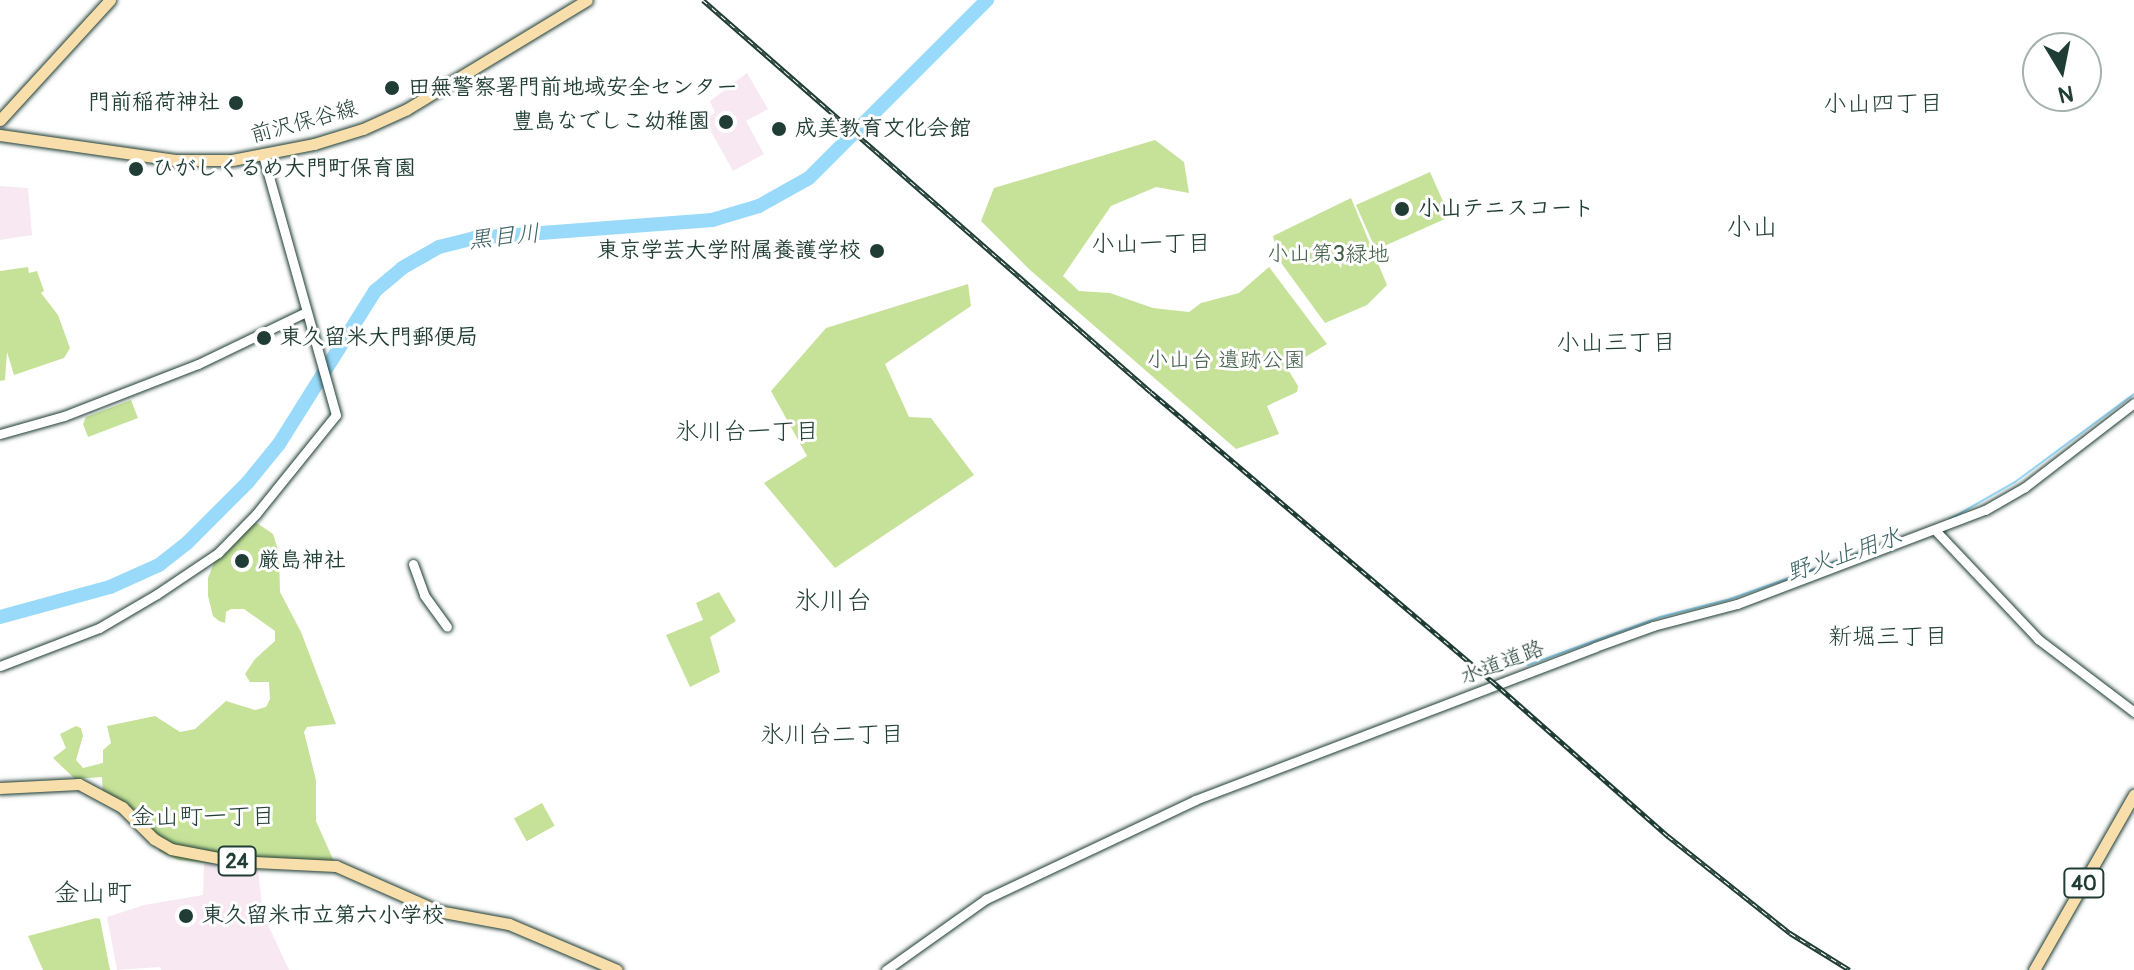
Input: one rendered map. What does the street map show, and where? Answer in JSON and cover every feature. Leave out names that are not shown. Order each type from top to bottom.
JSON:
[{"type":"main road","points":[[0,120],[110,0]]},
{"type":"main road","name":"前沢保谷線","points":[[0,135],[175,160],[263,156],[337,138],[407,109],[587,0]]},
{"type":"main road","name":"24","points":[[0,788],[79,784],[122,807],[154,839],[171,849],[234,861],[336,866],[438,911],[509,924],[617,970]]},
{"type":"main road","name":"40","points":[[2034,970],[2134,795]]},
{"type":"street","points":[[0,666],[99,628],[218,553],[256,514],[336,415],[328,396],[263,156]]},
{"type":"street","points":[[0,434],[64,416],[198,364],[306,312]]},
{"type":"street","name":"水道道路","points":[[886,970],[986,899],[1195,800],[1638,631],[1725,608],[1936,531],[2015,493],[2134,403]]},
{"type":"street","points":[[1936,531],[2038,639],[2134,712]]},
{"type":"street","points":[[413,564],[424,595],[447,627]]},
{"type":"shaded area","name":"豊島なでしこ幼稚園","points":[[747,73],[768,109],[746,121],[764,154],[733,171],[704,119],[715,113],[710,101]]},
{"type":"shaded area","points":[[0,186],[28,188],[32,235],[0,240]]},
{"type":"shaded area","name":"東久留米市立第六小学校","points":[[204,862],[258,870],[263,914],[289,970],[161,970],[160,967],[117,970],[107,917],[144,905],[203,895]]},
{"type":"green space","name":"小山台 遺跡公園","points":[[1155,140],[1184,162],[1189,193],[1156,187],[1111,206],[1063,276],[1079,291],[1110,293],[1153,308],[1189,312],[1201,303],[1239,293],[1269,267],[1327,344],[1287,368],[1298,386],[1297,392],[1267,406],[1279,434],[1236,449],[1030,270],[981,221],[994,188]]},
{"type":"green space","name":"小山テニスコート","points":[[1430,172],[1450,217],[1376,250],[1356,205]]},
{"type":"green space","name":"小山第3緑地","points":[[1351,198],[1387,285],[1367,305],[1325,323],[1279,260],[1273,236]]},
{"type":"green space","points":[[28,267],[29,273],[37,271],[44,291],[41,293],[58,315],[70,348],[64,358],[14,375],[7,352],[5,380],[0,381],[0,271]]},
{"type":"green space","points":[[968,284],[971,306],[885,364],[909,417],[931,418],[974,475],[835,568],[764,483],[807,456],[771,391],[826,328]]},
{"type":"green space","points":[[131,400],[138,418],[88,437],[83,424],[86,417]]},
{"type":"green space","points":[[254,521],[273,534],[279,553],[280,592],[301,632],[336,724],[307,727],[304,732],[316,780],[316,821],[336,866],[216,864],[178,860],[159,851],[158,842],[103,795],[102,777],[75,779],[53,758],[66,748],[60,734],[76,726],[81,728],[83,736],[76,760],[83,768],[103,763],[103,750],[111,743],[107,726],[155,716],[180,732],[195,729],[226,701],[255,710],[266,707],[270,699],[269,682],[250,682],[245,674],[255,659],[275,641],[275,631],[244,609],[231,609],[226,612],[225,623],[219,621],[213,616],[208,596],[208,578],[217,555]]},
{"type":"green space","points":[[719,592],[736,621],[710,637],[720,672],[690,687],[666,635],[703,620],[696,603]]},
{"type":"green space","points":[[542,803],[555,826],[527,841],[514,819]]},
{"type":"green space","points":[[100,919],[110,970],[43,970],[28,936]]},
{"type":"waterway","name":"黒目川","points":[[0,617],[110,587],[159,565],[187,543],[248,482],[279,444],[375,291],[402,268],[439,247],[474,238],[712,220],[759,206],[809,178],[987,0]]},
{"type":"waterway","name":"野火止用水","points":[[1950,519],[2015,482],[2134,394]]},
{"type":"waterway","name":"野火止用水","points":[[1528,665],[1660,617],[1730,599],[1862,552]]},
{"type":"railway","points":[[703,0],[1151,392],[1492,681],[1668,836],[1790,933],[1850,970]]},
{"type":"place","name":"田無警察署門前地域安全センター","points":[[392,88]]},
{"type":"place","name":"門前稲荷神社","points":[[236,103]]},
{"type":"place","name":"豊島なでしこ幼稚園","points":[[726,122]]},
{"type":"place","name":"成美教育文化会館","points":[[779,129]]},
{"type":"place","name":"ひがしくるめ大門町保育園","points":[[136,169]]},
{"type":"place","name":"小山テニスコート","points":[[1402,209]]},
{"type":"place","name":"東京学芸大学附属養護学校","points":[[877,251]]},
{"type":"place","name":"東久留米大門郵便局","points":[[264,338]]},
{"type":"place","name":"厳島神社","points":[[242,561]]},
{"type":"place","name":"東久留米市立第六小学校","points":[[186,916]]},
{"type":"district","name":"小山四丁目","points":[[1883,104]]},
{"type":"district","name":"小山","points":[[1752,228]]},
{"type":"district","name":"小山一丁目","points":[[1151,244]]},
{"type":"district","name":"小山三丁目","points":[[1616,343]]},
{"type":"district","name":"氷川台一丁目","points":[[747,432]]},
{"type":"district","name":"氷川台","points":[[833,602]]},
{"type":"district","name":"新堀三丁目","points":[[1888,637]]},
{"type":"district","name":"氷川台二丁目","points":[[832,735]]},
{"type":"district","name":"金山町一丁目","points":[[203,817]]},
{"type":"district","name":"金山町","points":[[93,894]]}]
